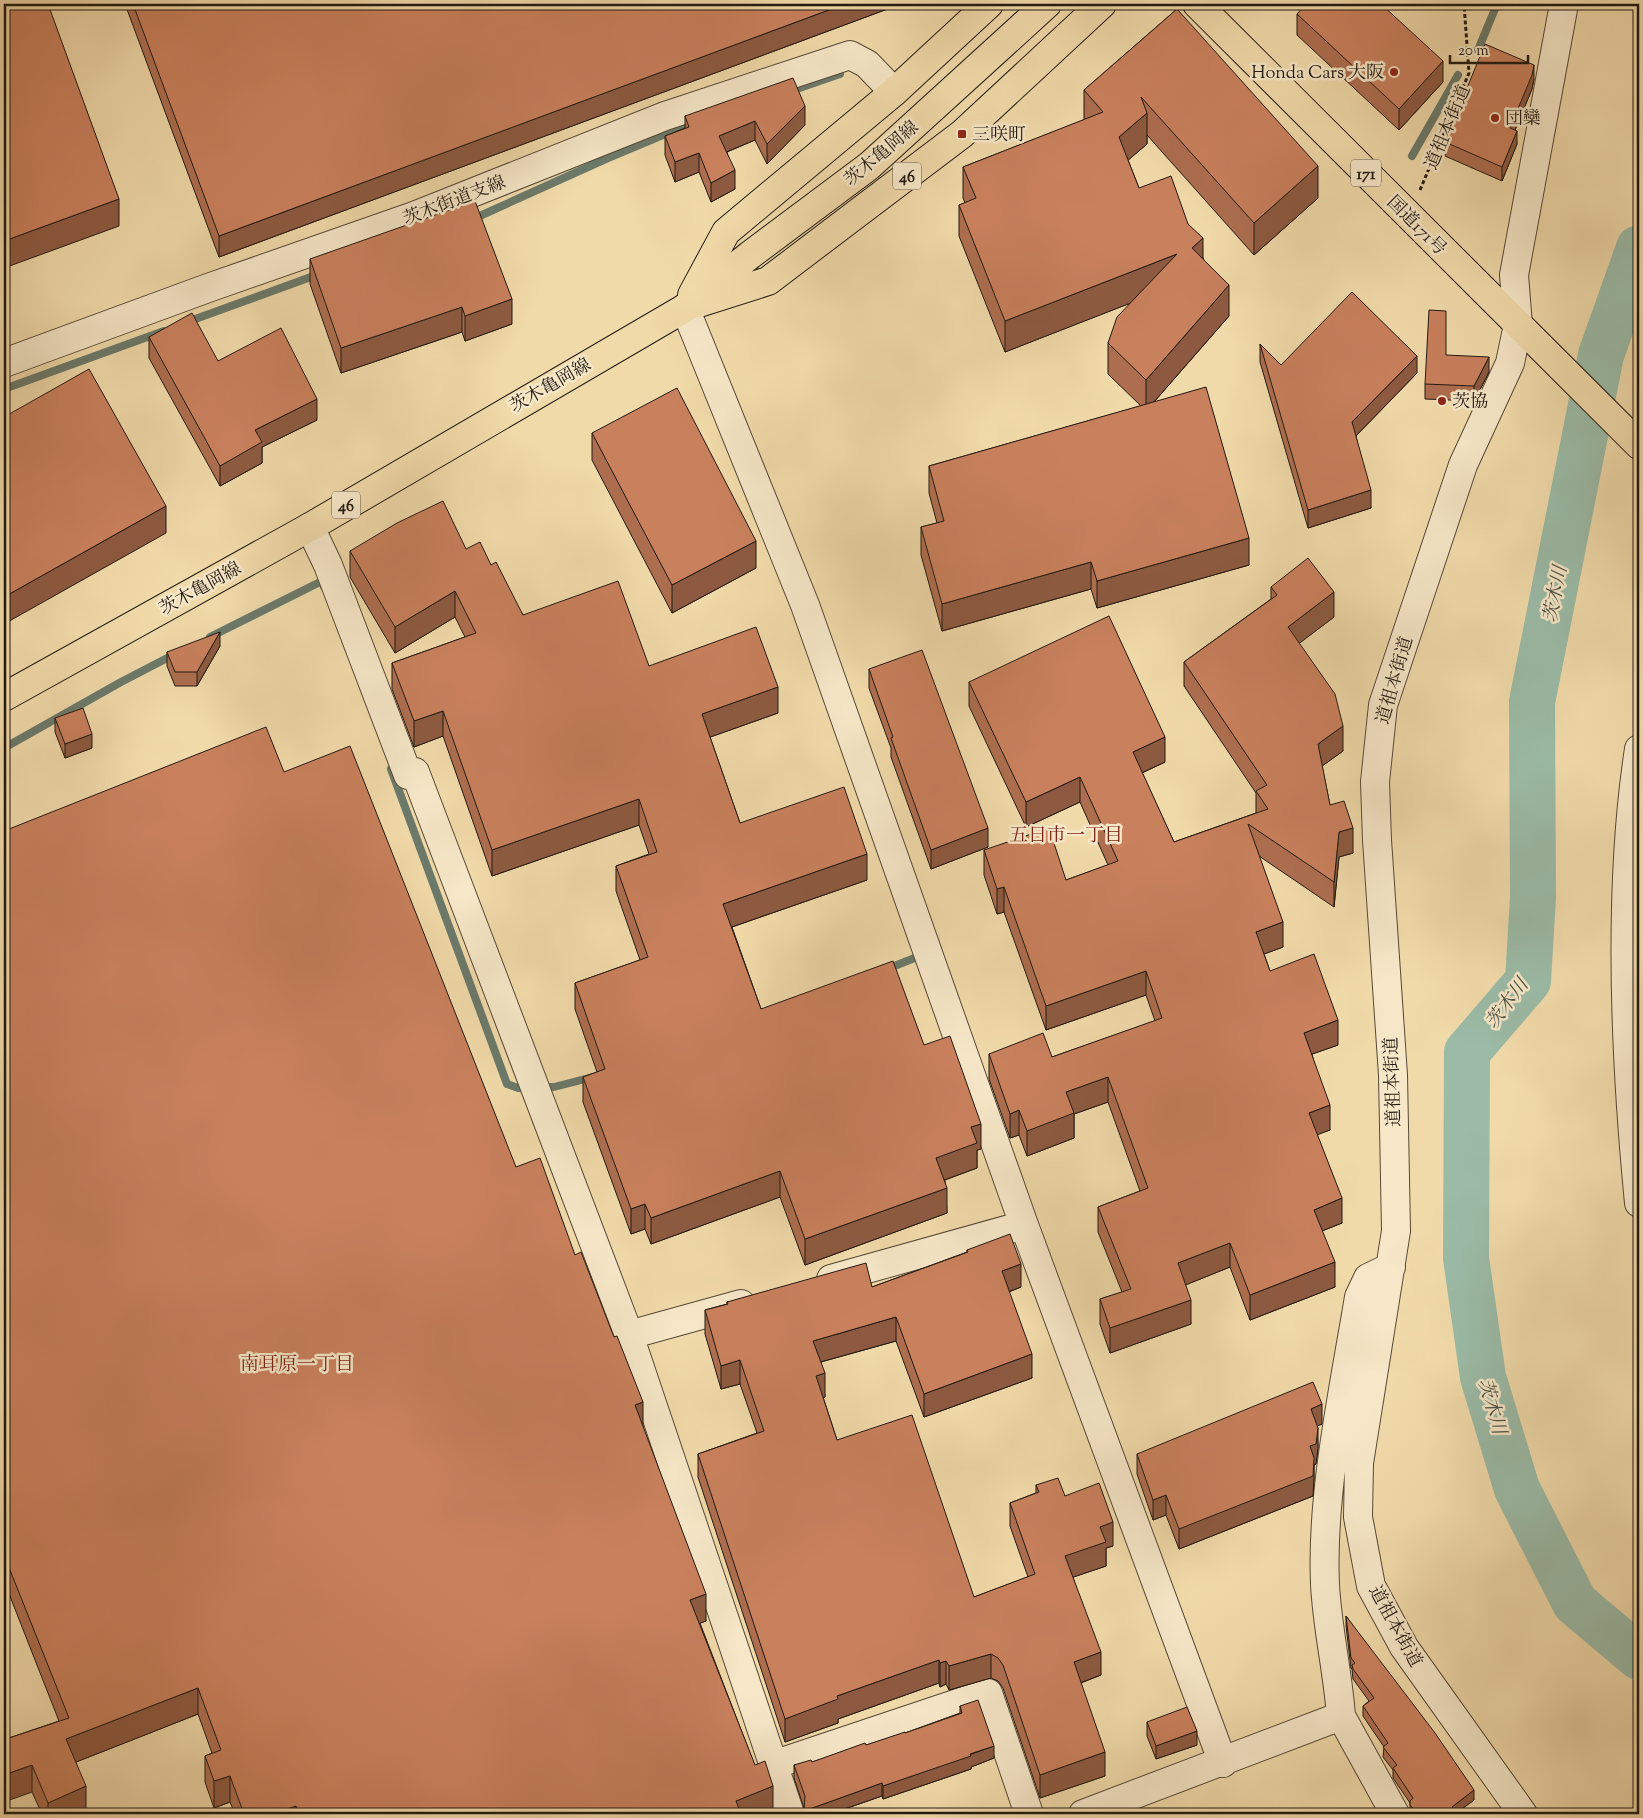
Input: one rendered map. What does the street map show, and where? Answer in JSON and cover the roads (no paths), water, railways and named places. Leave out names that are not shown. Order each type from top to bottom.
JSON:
[{"type":"main road","points":[[686,308],[726,232],[894,92],[989,4]]},
{"type":"main road","name":"茨木亀岡線","points":[[4,697],[310,527],[686,308],[750,255],[869,166],[1047,4]]},
{"type":"main road","name":"46","points":[[686,308],[768,281],[962,134],[1102,4]]},
{"type":"main road","name":"国道171号","points":[[1197,4],[1214,13],[1407,215],[1639,445]]},
{"type":"street","name":"道祖本街道","points":[[1523,1814],[1404,1647],[1371,1586],[1358,1517],[1359,1463],[1396,1231],[1393,1076],[1377,840],[1375,782],[1378,740],[1383,705],[1463,465],[1510,363],[1526,333],[1514,275],[1564,4]]},
{"type":"street","name":"茨木街道支線","points":[[4,363],[208,288],[414,216],[665,116],[850,56],[867,64],[894,92]]},
{"type":"street","points":[[686,308],[805,606],[1024,1225],[1223,1763]]},
{"type":"street","points":[[310,527],[328,565],[408,775],[415,772],[629,1335],[790,1814]]},
{"type":"street","points":[[1639,749],[1635,777],[1627,891],[1627,1011],[1639,1203]]},
{"type":"street","points":[[802,1287],[1024,1225]]},
{"type":"street","points":[[1391,1267],[1368,1278],[1358,1297],[1330,1488],[1325,1535],[1325,1586],[1341,1716],[1395,1814]]},
{"type":"street","points":[[629,1335],[764,1297]]},
{"type":"street","points":[[773,1765],[988,1693],[1029,1814]]},
{"type":"street","points":[[1083,1814],[1223,1763],[1341,1716]]},
{"type":"waterway","points":[[1478,50],[1497,4]]},
{"type":"waterway","points":[[788,92],[840,74]]},
{"type":"waterway","points":[[1412,156],[1458,75]]},
{"type":"waterway","points":[[473,219],[608,158],[694,122]]},
{"type":"waterway","name":"茨木川","points":[[1639,248],[1601,355],[1532,702],[1533,897],[1528,981],[1467,1052],[1466,1258],[1483,1377],[1517,1489],[1575,1603],[1639,1657]]},
{"type":"waterway","points":[[187,322],[319,274]]},
{"type":"waterway","points":[[4,389],[164,331]]},
{"type":"waterway","points":[[210,637],[322,581],[324,587]]},
{"type":"waterway","points":[[4,748],[175,654]]},
{"type":"waterway","points":[[391,769],[507,1084],[518,1088],[529,1088]]},
{"type":"waterway","points":[[887,969],[917,957]]},
{"type":"waterway","points":[[540,1087],[554,1087],[593,1077]]},
{"type":"place","name":"Honda Cars 大阪","points":[[1394,72]]},
{"type":"place","name":"団欒","points":[[1495,118]]},
{"type":"place","name":"三咲町","points":[[962,134]]},
{"type":"place","name":"茨協","points":[[1442,401]]},
{"type":"district","name":"五日市一丁目","points":[[1066,834]]},
{"type":"district","name":"南耳原一丁目","points":[[297,1363]]}]
